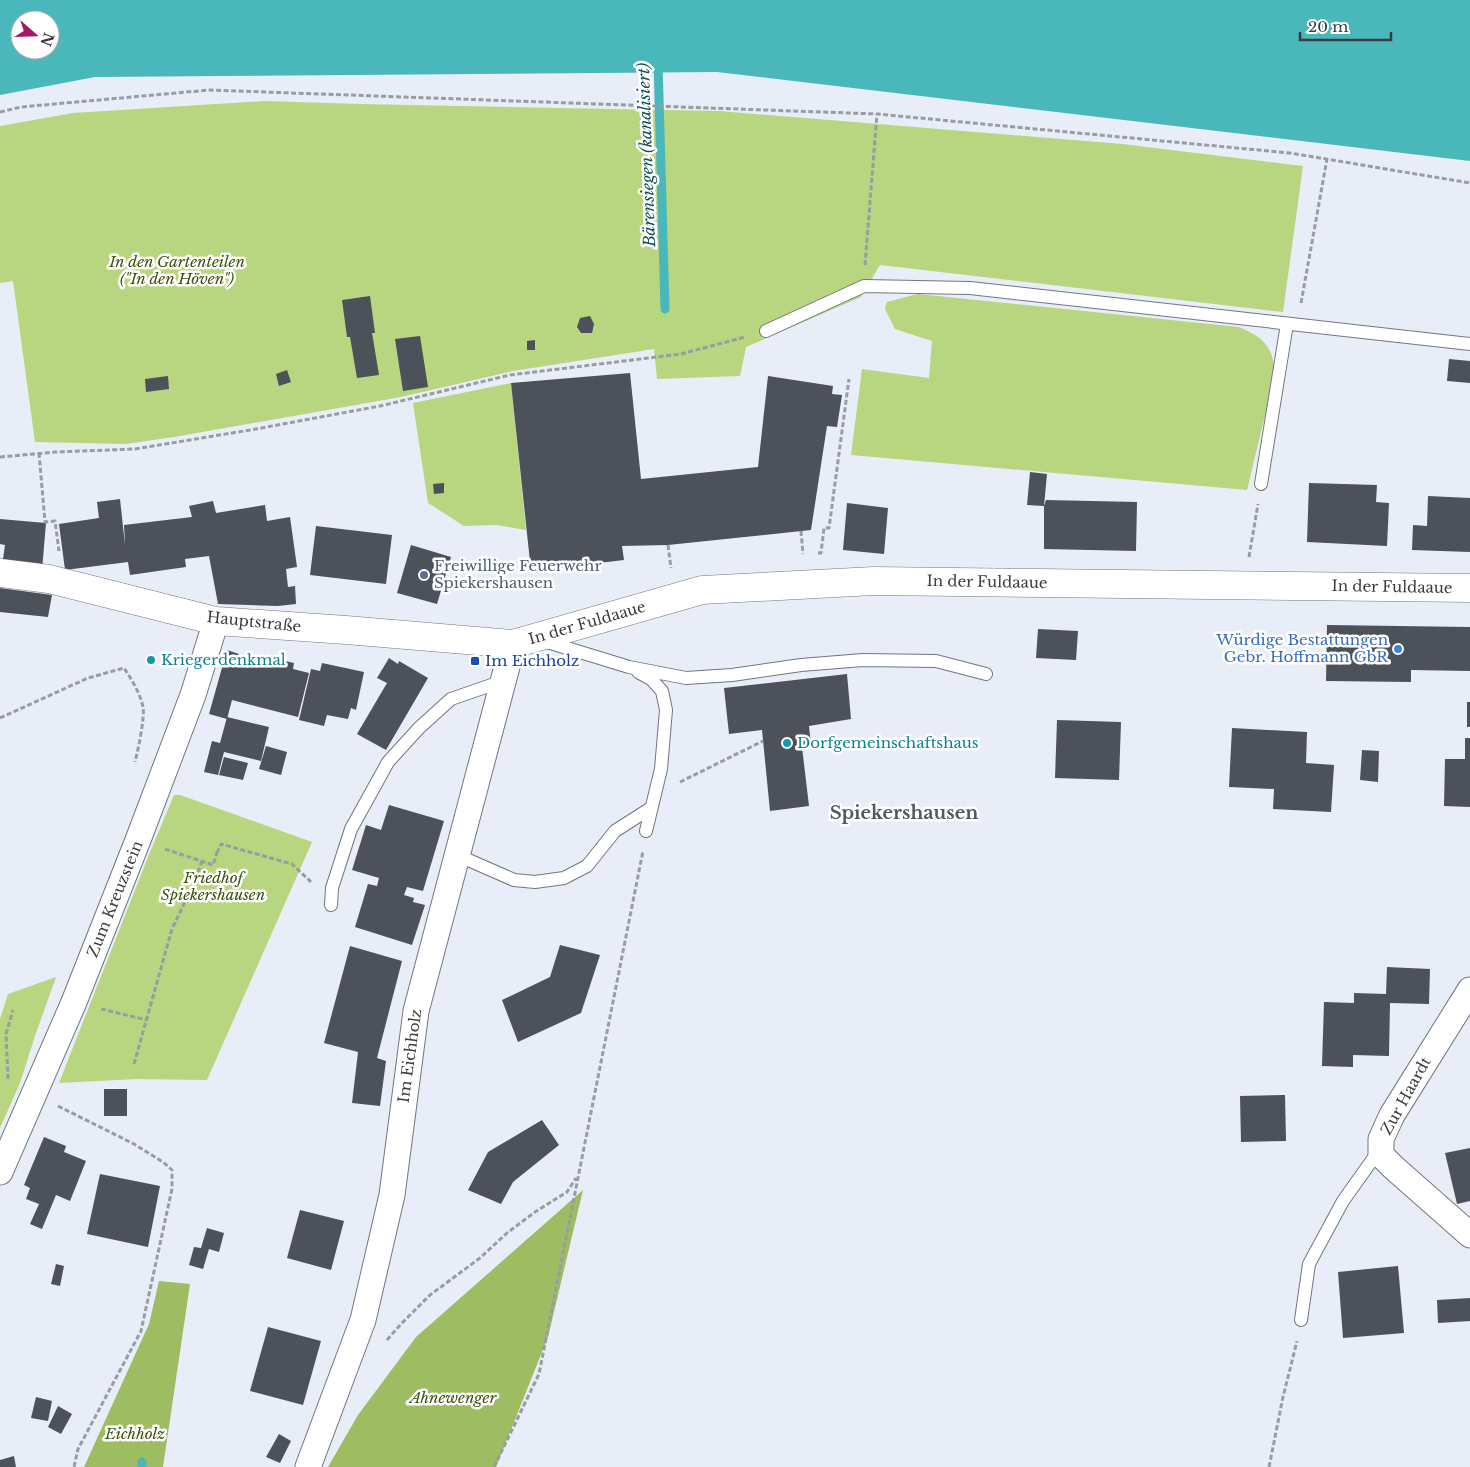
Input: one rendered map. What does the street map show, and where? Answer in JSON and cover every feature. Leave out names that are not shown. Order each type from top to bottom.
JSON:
[{"type":"street","name":"Hauptstraße","points":[[0,573],[48,579],[216,621],[524,641]]},
{"type":"street","name":"In der Fuldaaue","points":[[524,641],[702,590],[874,580],[1470,588]]},
{"type":"street","name":"Zum Kreuzstein","points":[[0,1172],[74,1002],[138,840],[193,695],[216,621]]},
{"type":"street","name":"Im Eichholz","points":[[308,1467],[363,1320],[392,1195],[416,1011],[503,681],[524,641]]},
{"type":"street","name":"Zur Haardt","points":[[1470,990],[1392,1115],[1381,1139],[1381,1155],[1470,1235]]},
{"type":"lane","points":[[766,331],[864,286],[970,288],[1470,344]]},
{"type":"lane","points":[[1261,484],[1292,325]]},
{"type":"lane","points":[[524,641],[629,667],[686,678],[732,675],[801,665],[863,660],[936,661],[986,674]]},
{"type":"lane","points":[[629,667],[651,679],[662,692],[666,710],[661,770],[646,831]]},
{"type":"lane","points":[[331,905],[332,888],[351,829],[388,762],[419,728],[451,699],[503,681]]},
{"type":"lane","points":[[457,855],[514,880],[535,882],[564,878],[587,866],[615,831],[651,808]]},
{"type":"lane","points":[[1301,1320],[1309,1264],[1343,1201],[1381,1147]]},
{"type":"path","points":[[0,112],[21,107],[209,90],[877,114],[1290,153],[1470,183]]},
{"type":"path","points":[[864,286],[877,114]]},
{"type":"path","points":[[1292,325],[1327,159]]},
{"type":"path","points":[[0,457],[39,453],[135,449],[246,431],[380,406],[510,374],[681,354],[766,331]]},
{"type":"path","points":[[802,554],[821,553],[824,528],[829,528],[849,380]]},
{"type":"path","points":[[39,453],[45,522],[55,521],[59,554]]},
{"type":"path","points":[[1245,585],[1261,484]]},
{"type":"path","points":[[801,531],[803,562]]},
{"type":"path","points":[[668,544],[672,574]]},
{"type":"path","points":[[0,718],[88,678],[124,668],[134,684],[143,709],[135,764]]},
{"type":"path","points":[[657,783],[674,785],[763,741]]},
{"type":"path","points":[[494,1467],[539,1374],[646,831]]},
{"type":"path","points":[[138,840],[213,865],[216,852],[221,844],[292,864],[311,882],[332,888]]},
{"type":"path","points":[[134,1064],[172,929],[202,861]]},
{"type":"path","points":[[74,1002],[147,1020]]},
{"type":"path","points":[[8,1083],[6,1034],[13,1010]]},
{"type":"path","points":[[35,1095],[134,1144],[163,1162],[172,1170],[172,1189],[141,1331],[78,1449],[74,1467]]},
{"type":"path","points":[[348,1360],[365,1364],[400,1324],[430,1295],[480,1258],[507,1233],[535,1212],[567,1192],[578,1175]]},
{"type":"path","points":[[1269,1467],[1301,1320]]},
{"type":"green space","name":"In den Gartenteilen (\"In den Höven\")","points":[[266,101],[719,111],[1122,144],[1303,166],[1283,312],[880,265],[861,297],[746,347],[740,376],[657,379],[654,349],[513,371],[401,397],[174,437],[126,444],[35,442],[13,281],[0,283],[0,126],[73,113]]},
{"type":"green space","points":[[918,294],[1239,327],[1256,335],[1267,345],[1273,359],[1274,378],[1247,490],[851,455],[862,369],[929,378],[932,341],[895,329],[885,309],[887,302]]},
{"type":"green space","points":[[511,383],[526,530],[496,525],[464,526],[428,503],[413,403]]},
{"type":"green space","name":"Friedhof Spiekershausen","points":[[174,795],[180,795],[312,842],[207,1080],[137,1079],[59,1083],[148,857]]},
{"type":"green space","points":[[56,977],[20,1083],[0,1128],[0,1019],[8,994]]},
{"type":"green space","name":"Ahnewenger","points":[[583,1190],[548,1337],[496,1467],[328,1467],[358,1415],[416,1337]]},
{"type":"green space","name":"Eichholz","points":[[159,1281],[190,1284],[163,1467],[84,1467],[149,1324]]},
{"type":"water","points":[[0,0],[1470,0],[1470,161],[717,72],[95,77],[0,95]]},
{"type":"building","points":[[370,296],[375,333],[372,333],[379,375],[357,378],[350,337],[347,337],[342,300]]},
{"type":"building","points":[[590,316],[594,324],[592,333],[581,333],[577,327],[580,318]]},
{"type":"building","points":[[420,336],[428,387],[403,391],[395,339]]},
{"type":"building","points":[[535,340],[535,350],[527,350],[527,341]]},
{"type":"building","points":[[1449,359],[1470,361],[1470,383],[1447,381]]},
{"type":"building","points":[[287,370],[291,382],[279,386],[276,374]]},
{"type":"building","points":[[630,373],[641,479],[758,467],[768,376],[833,386],[832,394],[842,395],[837,427],[827,426],[811,530],[668,545],[622,546],[624,560],[531,571],[511,383]]},
{"type":"building","points":[[168,376],[169,389],[146,392],[145,379]]},
{"type":"building","points":[[1030,472],[1047,474],[1044,506],[1027,505]]},
{"type":"building","points":[[444,483],[444,493],[434,494],[433,484]]},
{"type":"building","points":[[1309,483],[1377,485],[1376,502],[1389,503],[1387,546],[1307,542]]},
{"type":"building","points":[[1428,496],[1470,498],[1470,552],[1412,550],[1413,525],[1427,526]]},
{"type":"building","points":[[120,499],[125,545],[124,525],[192,517],[189,506],[213,501],[216,513],[265,505],[267,521],[290,517],[297,567],[286,569],[288,587],[295,586],[296,604],[278,606],[218,604],[209,556],[185,559],[186,567],[130,575],[128,562],[65,570],[59,524],[99,518],[97,502]]},
{"type":"building","points":[[1046,500],[1137,502],[1136,551],[1044,549],[1044,506]]},
{"type":"building","points":[[847,503],[888,508],[884,554],[843,550]]},
{"type":"building","points":[[0,519],[46,523],[42,570],[2,566],[5,545],[0,544]]},
{"type":"building","points":[[316,526],[392,535],[386,584],[310,575]]},
{"type":"building","name":"Freiwillige Feuerwehr Spiekershausen","points":[[411,545],[451,557],[437,604],[397,593]]},
{"type":"building","points":[[0,588],[52,595],[48,617],[0,612]]},
{"type":"building","name":"Würdige Bestattungen Gebr. Hoffmann GbR","points":[[1327,625],[1470,627],[1470,671],[1411,670],[1411,682],[1326,681]]},
{"type":"building","points":[[1038,629],[1078,631],[1076,660],[1036,658]]},
{"type":"building","points":[[227,650],[239,654],[238,657],[274,666],[276,659],[294,663],[293,669],[309,673],[298,717],[232,700],[227,719],[209,714]]},
{"type":"building","points":[[389,658],[398,664],[399,661],[428,678],[386,750],[357,734],[387,683],[377,678]]},
{"type":"building","points":[[322,663],[364,672],[356,710],[351,708],[348,719],[327,715],[324,726],[299,720],[311,669],[320,671]]},
{"type":"building","name":"Dorfgemeinschaftshaus","points":[[847,674],[851,719],[809,726],[811,745],[802,747],[809,806],[770,811],[762,730],[729,734],[724,688]]},
{"type":"building","points":[[1467,702],[1470,702],[1470,727],[1467,727]]},
{"type":"building","points":[[227,717],[269,727],[261,761],[224,752],[218,775],[204,772],[212,741],[220,743]]},
{"type":"building","points":[[1057,720],[1121,722],[1119,780],[1055,778]]},
{"type":"building","points":[[1232,728],[1307,732],[1306,763],[1334,765],[1331,812],[1273,809],[1274,789],[1229,787]]},
{"type":"building","points":[[1465,738],[1470,738],[1470,807],[1444,806],[1445,759],[1465,759]]},
{"type":"building","points":[[266,746],[287,752],[281,775],[259,769]]},
{"type":"building","points":[[1362,750],[1379,751],[1378,782],[1360,780]]},
{"type":"building","points":[[224,757],[248,763],[243,780],[219,775]]},
{"type":"building","points":[[389,805],[444,821],[423,891],[407,887],[404,895],[414,898],[413,902],[425,905],[412,945],[355,927],[368,884],[377,886],[379,878],[352,870],[366,825],[381,830]]},
{"type":"building","points":[[560,945],[600,955],[581,1013],[518,1042],[502,1000],[550,977]]},
{"type":"building","points":[[350,946],[402,961],[377,1058],[386,1061],[380,1106],[352,1103],[358,1052],[324,1043]]},
{"type":"building","points":[[1387,967],[1430,969],[1429,1004],[1390,1003],[1389,1056],[1353,1055],[1353,1067],[1322,1066],[1324,1002],[1354,1003],[1354,993],[1386,994]]},
{"type":"building","points":[[104,1089],[127,1089],[127,1116],[104,1116]]},
{"type":"building","points":[[1285,1095],[1286,1141],[1241,1142],[1240,1096]]},
{"type":"building","points":[[542,1120],[559,1145],[513,1182],[501,1204],[468,1190],[488,1152]]},
{"type":"building","points":[[44,1137],[66,1146],[64,1152],[86,1161],[70,1201],[56,1195],[42,1229],[30,1224],[39,1204],[26,1199],[30,1188],[24,1185]]},
{"type":"building","points":[[1470,1148],[1470,1201],[1457,1204],[1445,1153]]},
{"type":"building","points":[[100,1174],[160,1186],[148,1247],[87,1234]]},
{"type":"building","points":[[300,1210],[344,1221],[331,1270],[287,1258]]},
{"type":"building","points":[[207,1228],[224,1233],[219,1252],[209,1249],[203,1269],[189,1265],[194,1247],[201,1248]]},
{"type":"building","points":[[56,1264],[64,1266],[60,1286],[51,1284]]},
{"type":"building","points":[[1398,1266],[1404,1333],[1343,1338],[1338,1272]]},
{"type":"building","points":[[1470,1298],[1470,1321],[1438,1323],[1437,1300]]},
{"type":"building","points":[[268,1327],[321,1341],[303,1405],[250,1391]]},
{"type":"building","points":[[36,1397],[52,1401],[48,1421],[31,1418]]},
{"type":"building","points":[[58,1406],[72,1414],[61,1434],[48,1427]]},
{"type":"building","points":[[279,1434],[291,1441],[280,1463],[266,1457]]},
{"type":"building","points":[[14,1456],[16,1467],[0,1467],[0,1460]]},
{"type":"waterway","name":"Bärensiegen (kanalisiert)","points":[[658,62],[665,309]]},
{"type":"waterway","name":"Bärensiegen (kanalisiert)","points":[[142,1462],[142,1467]]},
{"type":"place","name":"Freiwillige Feuerwehr Spiekershausen","points":[[424,575]]},
{"type":"place","name":"Würdige Bestattungen Gebr. Hoffmann GbR","points":[[1398,649]]},
{"type":"place","name":"Kriegerdenkmal","points":[[151,660]]},
{"type":"place","name":"Im Eichholz","points":[[475,661]]},
{"type":"place","name":"Dorfgemeinschaftshaus","points":[[787,743]]},
{"type":"district","name":"Spiekershausen","points":[[904,813]]}]
